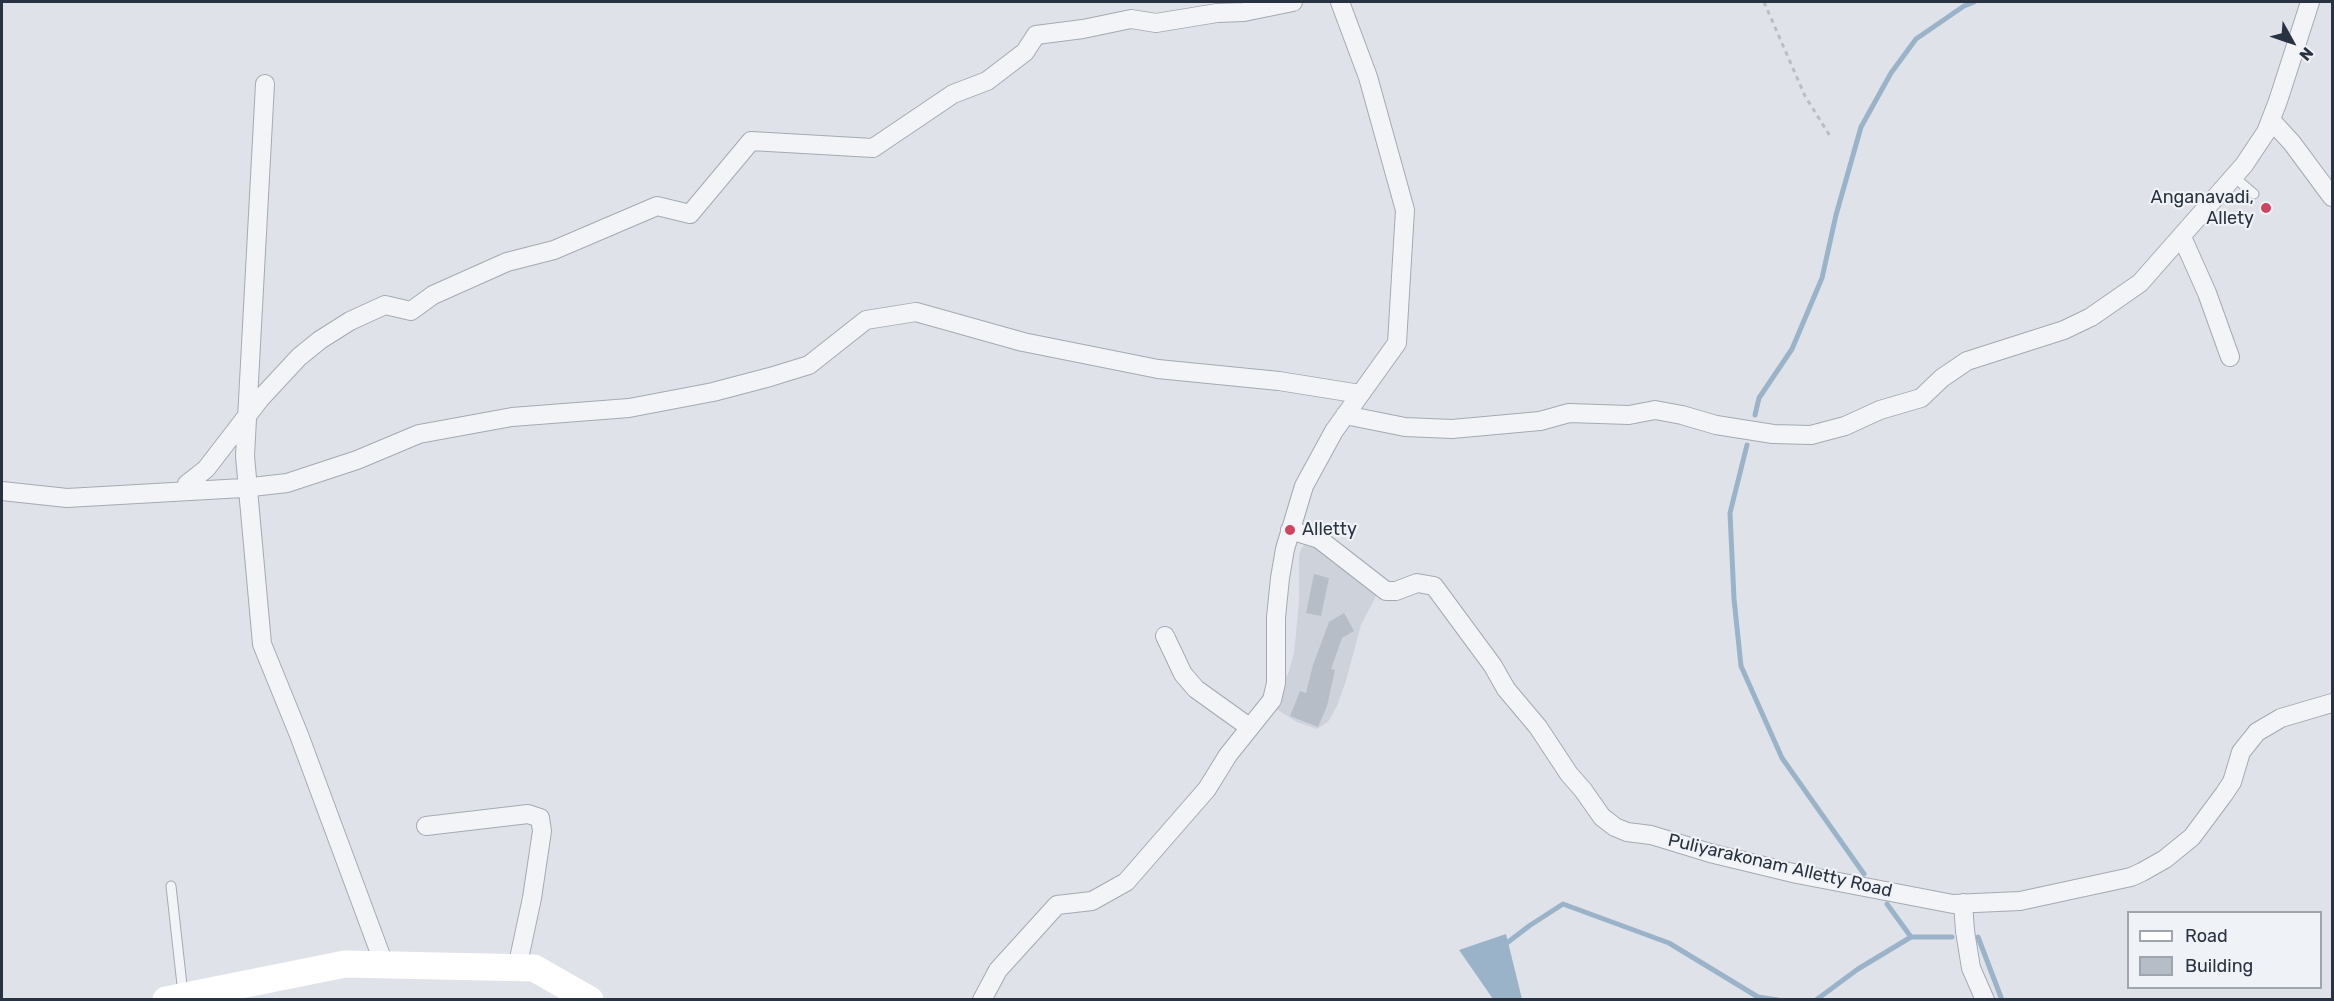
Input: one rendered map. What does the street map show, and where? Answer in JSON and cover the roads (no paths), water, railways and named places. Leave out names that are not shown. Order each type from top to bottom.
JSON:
[{"type":"main road","points":[[175,998],[345,963],[534,968],[590,999]]},
{"type":"street","points":[[197,484],[187,484],[206,469],[247,415],[299,357],[350,321],[385,305],[411,311],[433,295],[507,262],[554,249],[657,206],[690,214],[751,141],[873,148],[952,94],[987,81],[1025,52],[1036,35],[1083,30],[1131,19],[1156,23],[1217,13],[1244,12],[1293,2]]},
{"type":"street","points":[[982,999],[998,970],[1057,905],[1092,900],[1126,882],[1207,789],[1249,727],[1272,700],[1276,683],[1276,617],[1280,578],[1290,530],[1304,486],[1323,447],[1397,343],[1405,210],[1368,77],[1340,2]]},
{"type":"street","points":[[1345,415],[1405,427],[1452,429],[1479,428],[1513,421],[1540,421],[1569,412],[1629,415],[1655,410],[1716,425],[1773,434],[1811,435],[1845,426],[1880,410],[1921,398],[1942,378],[1967,361],[2064,330],[2091,317],[2140,283],[2234,177],[2266,132],[2310,2]]},
{"type":"street","points":[[265,84],[245,456],[262,644],[299,735],[384,964]]},
{"type":"street","points":[[2271,120],[2292,143],[2332,197]]},
{"type":"street","points":[[2182,237],[2207,292],[2230,357]]},
{"type":"street","points":[[2,491],[68,498],[248,488],[287,483],[357,460],[419,434],[512,417],[629,408],[713,392],[770,377],[809,364],[866,320],[916,312],[1023,342],[1158,369],[1279,381],[1360,394]]},
{"type":"street","name":"Puliyarakonam Alletty Road","points":[[1290,530],[1319,539],[1386,591],[1396,591],[1417,583],[1434,586],[1569,774],[1602,817],[1615,826],[1627,832],[1651,835],[1710,853],[1797,874],[1953,904],[2019,901],[2131,877],[2148,869],[2165,859],[2192,837],[2224,795],[2232,782],[2241,752],[2257,732],[2281,718],[2332,703]]},
{"type":"street","points":[[1165,636],[1183,674],[1196,689],[1249,727]]},
{"type":"street","points":[[426,826],[528,814],[540,819],[542,831],[532,898],[517,968]]},
{"type":"street","points":[[1963,903],[1971,968],[1985,999]]},
{"type":"lane","points":[[2234,177],[2254,194]]},
{"type":"lane","points":[[171,886],[175,998]]},
{"type":"water","points":[[1506,934],[1522,999],[1493,999],[1459,950]]},
{"type":"waterway","points":[[1755,415],[1759,398],[1792,349],[1822,278],[1836,215],[1861,127],[1891,73],[1916,39],[1964,6],[1974,2]]},
{"type":"waterway","points":[[1747,445],[1730,513],[1734,599],[1741,666],[1782,758],[1864,874]]},
{"type":"waterway","points":[[1503,946],[1563,904],[1669,943],[1758,997],[1778,1000]]},
{"type":"waterway","points":[[1887,904],[1911,937]]},
{"type":"waterway","points":[[1816,1000],[1858,969],[1911,937],[1952,937]]},
{"type":"waterway","points":[[1978,937],[2002,1000]]},
{"type":"place","name":"Anganavadi, Allety","points":[[2266,208]]},
{"type":"place","name":"Alletty","points":[[1290,530]]}]
